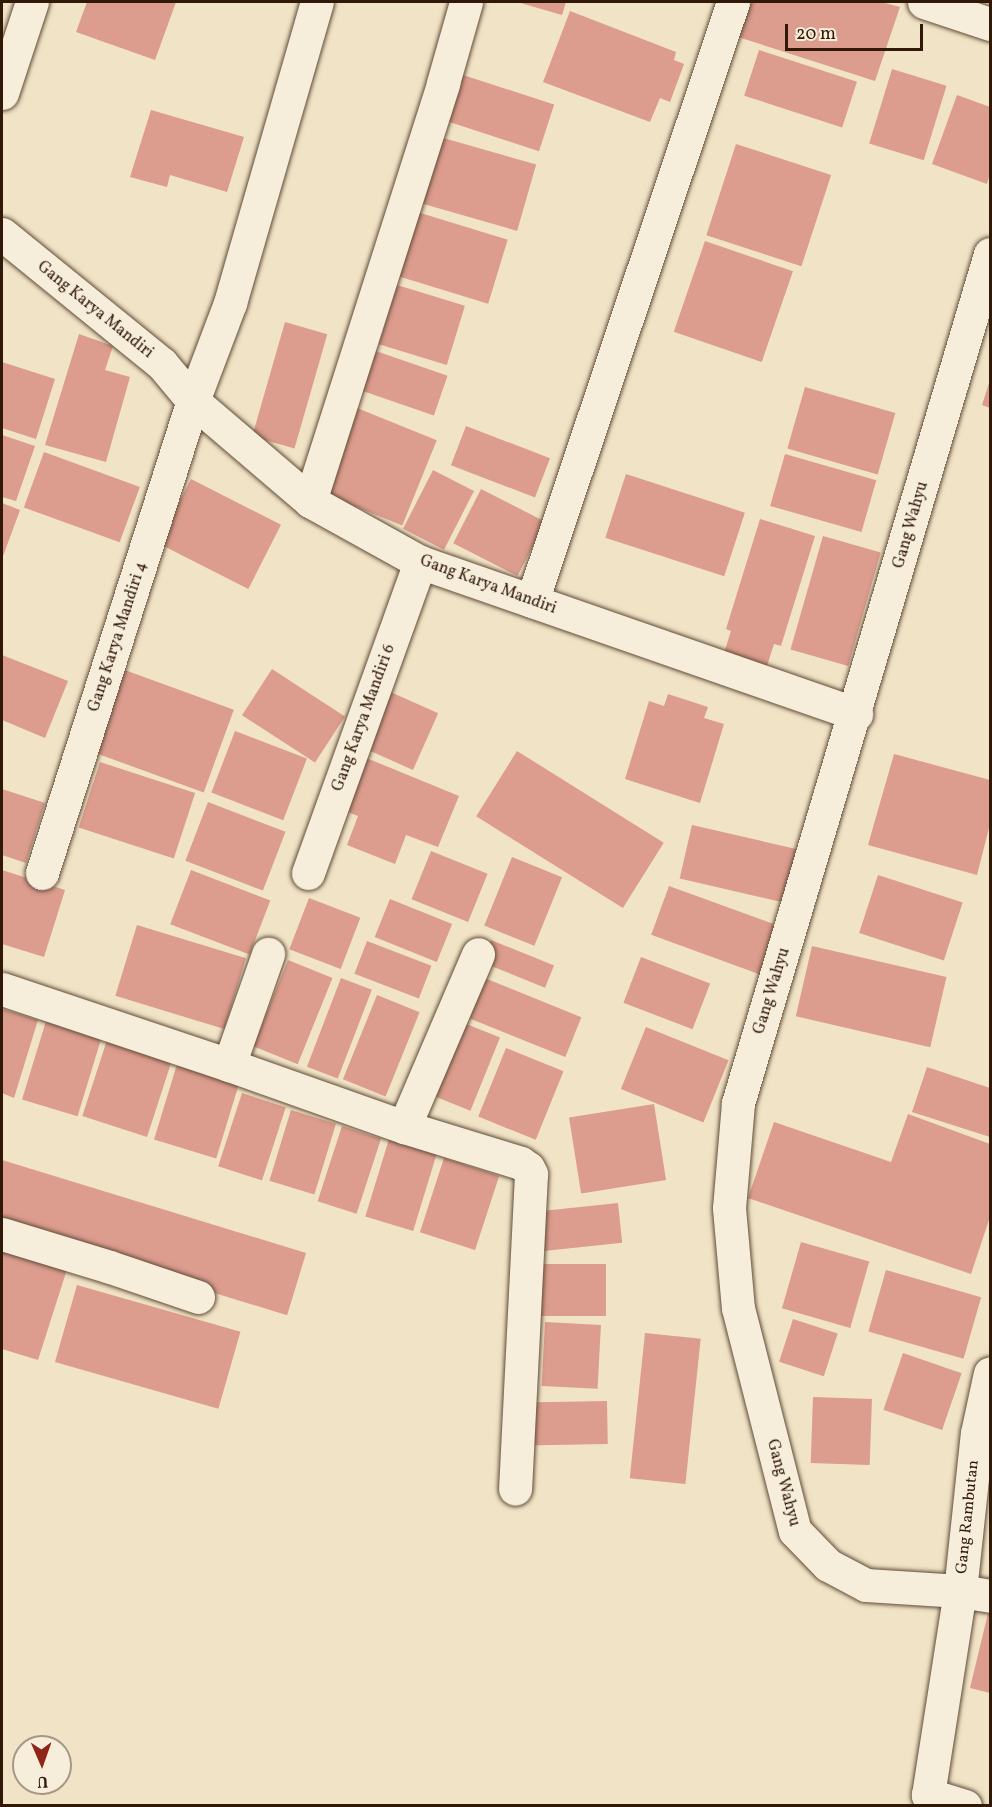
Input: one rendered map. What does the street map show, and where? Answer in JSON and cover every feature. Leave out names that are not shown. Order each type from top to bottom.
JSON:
[{"type":"street","points":[[2,93],[32,2]]},
{"type":"street","name":"Gang Karya Mandiri 4","points":[[42,873],[193,401],[230,303],[317,2]]},
{"type":"street","points":[[310,501],[436,106],[466,2]]},
{"type":"street","points":[[532,601],[733,2]]},
{"type":"street","points":[[924,2],[990,24]]},
{"type":"street","name":"Gang Karya Mandiri","points":[[2,234],[162,364],[193,401],[310,501],[420,562],[855,714]]},
{"type":"street","name":"Gang Wahyu","points":[[975,1593],[866,1585],[828,1565],[795,1531],[738,1308],[729,1208],[738,1103],[990,254]]},
{"type":"street","name":"Gang Karya Mandiri 6","points":[[308,873],[420,562]]},
{"type":"street","points":[[230,1065],[268,954]]},
{"type":"street","points":[[404,1127],[478,954]]},
{"type":"street","points":[[2,989],[230,1065],[404,1127],[521,1163],[531,1174],[515,1489]]},
{"type":"street","points":[[2,1234],[198,1297]]},
{"type":"street","name":"Gang Rambutan","points":[[928,1800],[975,1593],[977,1433],[990,1373]]},
{"type":"street","points":[[928,1800],[965,1806]]},
{"type":"building","points":[[87,2],[176,2],[155,60],[76,32]]},
{"type":"building","points":[[517,2],[566,2],[562,15]]},
{"type":"building","points":[[749,2],[881,2],[900,7],[875,81],[738,37]]},
{"type":"building","points":[[570,11],[676,52],[674,60],[684,64],[670,102],[660,98],[650,122],[543,82]]},
{"type":"building","points":[[759,50],[857,82],[842,127],[744,96]]},
{"type":"building","points":[[892,69],[947,86],[924,160],[869,144]]},
{"type":"building","points":[[460,74],[554,105],[539,151],[445,121]]},
{"type":"building","points":[[957,95],[990,107],[990,173],[987,184],[932,164]]},
{"type":"building","points":[[151,110],[244,137],[227,192],[170,175],[167,187],[130,177]]},
{"type":"building","points":[[440,137],[536,165],[517,231],[421,203]]},
{"type":"building","points":[[736,144],[831,175],[801,266],[706,235]]},
{"type":"building","points":[[414,211],[508,240],[488,304],[394,275]]},
{"type":"building","points":[[705,241],[793,271],[762,362],[674,332]]},
{"type":"building","points":[[397,285],[465,306],[447,365],[379,344]]},
{"type":"building","points":[[285,322],[327,334],[294,449],[252,436]]},
{"type":"building","points":[[79,334],[113,346],[105,370],[130,377],[106,462],[45,445]]},
{"type":"building","points":[[370,349],[448,376],[434,415],[356,389]]},
{"type":"building","points":[[2,362],[55,379],[36,439],[2,428]]},
{"type":"building","points":[[990,380],[990,408],[982,405]]},
{"type":"building","points":[[805,387],[895,413],[878,474],[787,449]]},
{"type":"building","points":[[357,408],[437,440],[402,526],[323,493]]},
{"type":"building","points":[[466,426],[550,458],[535,497],[451,465]]},
{"type":"building","points":[[2,435],[35,446],[16,501],[2,497]]},
{"type":"building","points":[[44,452],[140,487],[120,542],[24,507]]},
{"type":"building","points":[[785,454],[876,480],[861,532],[770,506]]},
{"type":"building","points":[[433,470],[474,491],[444,550],[403,529]]},
{"type":"building","points":[[626,474],[745,513],[724,576],[605,538]]},
{"type":"building","points":[[191,479],[281,525],[248,589],[158,543]]},
{"type":"building","points":[[481,489],[545,522],[517,576],[453,543]]},
{"type":"building","points":[[2,503],[20,510],[2,559]]},
{"type":"building","points":[[760,519],[815,536],[781,646],[774,644],[767,666],[724,653],[731,631],[726,629]]},
{"type":"building","points":[[823,536],[881,553],[848,666],[790,649]]},
{"type":"building","points":[[2,655],[68,681],[45,738],[2,720]]},
{"type":"building","points":[[122,669],[234,710],[204,792],[92,752]]},
{"type":"building","points":[[272,669],[345,716],[315,763],[242,715]]},
{"type":"building","points":[[377,686],[438,713],[413,770],[352,743]]},
{"type":"building","points":[[668,694],[708,707],[704,718],[724,724],[700,803],[625,779],[649,701],[664,706]]},
{"type":"building","points":[[235,731],[307,759],[283,820],[211,793]]},
{"type":"building","points":[[517,751],[664,843],[623,908],[476,816]]},
{"type":"building","points":[[894,754],[990,780],[990,824],[977,875],[868,845]]},
{"type":"building","points":[[364,757],[459,796],[438,847],[406,835],[395,864],[347,845],[358,816],[343,810]]},
{"type":"building","points":[[100,762],[195,793],[174,859],[79,828]]},
{"type":"building","points":[[2,789],[45,803],[26,863],[2,855]]},
{"type":"building","points":[[208,802],[285,832],[263,891],[185,861]]},
{"type":"building","points":[[692,825],[798,850],[786,903],[680,879]]},
{"type":"building","points":[[431,851],[488,874],[468,922],[412,899]]},
{"type":"building","points":[[512,857],[562,877],[534,946],[484,926]]},
{"type":"building","points":[[2,870],[65,890],[44,957],[2,944]]},
{"type":"building","points":[[191,870],[270,900],[250,955],[170,924]]},
{"type":"building","points":[[878,875],[963,903],[944,961],[859,933]]},
{"type":"building","points":[[669,886],[780,926],[762,975],[651,935]]},
{"type":"building","points":[[309,898],[360,918],[341,969],[289,949]]},
{"type":"building","points":[[390,899],[452,924],[437,962],[375,937]]},
{"type":"building","points":[[137,925],[246,958],[224,1029],[115,996]]},
{"type":"building","points":[[491,940],[554,965],[545,988],[482,962]]},
{"type":"building","points":[[367,941],[431,966],[419,998],[354,974]]},
{"type":"building","points":[[812,946],[946,977],[930,1047],[796,1016]]},
{"type":"building","points":[[641,957],[710,984],[693,1029],[623,1003]]},
{"type":"building","points":[[288,960],[333,978],[298,1064],[253,1046]]},
{"type":"building","points":[[472,973],[581,1017],[565,1057],[456,1013]]},
{"type":"building","points":[[341,978],[372,990],[338,1079],[307,1067]]},
{"type":"building","points":[[377,995],[420,1012],[386,1097],[343,1079]]},
{"type":"building","points":[[2,1009],[38,1020],[14,1098],[2,1093]]},
{"type":"building","points":[[449,1017],[500,1038],[470,1111],[419,1090]]},
{"type":"building","points":[[46,1021],[101,1038],[77,1116],[22,1099]]},
{"type":"building","points":[[646,1027],[729,1060],[703,1122],[621,1089]]},
{"type":"building","points":[[108,1037],[173,1058],[147,1137],[82,1116]]},
{"type":"building","points":[[506,1048],[563,1071],[536,1140],[478,1117]]},
{"type":"building","points":[[178,1061],[240,1080],[216,1158],[154,1139]]},
{"type":"building","points":[[927,1067],[990,1088],[990,1137],[912,1112]]},
{"type":"building","points":[[242,1093],[286,1107],[262,1180],[218,1166]]},
{"type":"building","points":[[654,1104],[666,1180],[581,1194],[569,1117]]},
{"type":"building","points":[[291,1110],[336,1124],[314,1195],[269,1181]]},
{"type":"building","points":[[908,1114],[990,1144],[990,1217],[971,1274],[748,1198],[774,1122],[891,1162]]},
{"type":"building","points":[[342,1126],[381,1139],[357,1214],[318,1201]]},
{"type":"building","points":[[389,1139],[437,1154],[413,1231],[365,1216]]},
{"type":"building","points":[[444,1158],[499,1176],[475,1250],[420,1232]]},
{"type":"building","points":[[2,1160],[306,1253],[287,1315],[2,1228]]},
{"type":"building","points":[[618,1203],[622,1243],[537,1252],[532,1212]]},
{"type":"building","points":[[2,1239],[70,1260],[38,1360],[2,1349]]},
{"type":"building","points":[[801,1242],[869,1262],[850,1328],[782,1308]]},
{"type":"building","points":[[528,1264],[606,1264],[606,1316],[528,1316]]},
{"type":"building","points":[[886,1270],[981,1297],[964,1359],[868,1332]]},
{"type":"building","points":[[77,1285],[240,1332],[218,1409],[55,1362]]},
{"type":"building","points":[[793,1319],[838,1334],[824,1376],[779,1362]]},
{"type":"building","points":[[545,1322],[601,1325],[598,1389],[542,1386]]},
{"type":"building","points":[[645,1333],[701,1339],[685,1484],[630,1478]]},
{"type":"building","points":[[903,1353],[962,1373],[942,1430],[883,1410]]},
{"type":"building","points":[[813,1397],[872,1399],[870,1465],[811,1463]]},
{"type":"building","points":[[607,1401],[608,1444],[525,1445],[524,1402]]},
{"type":"building","points":[[990,1605],[990,1693],[970,1688]]}]
